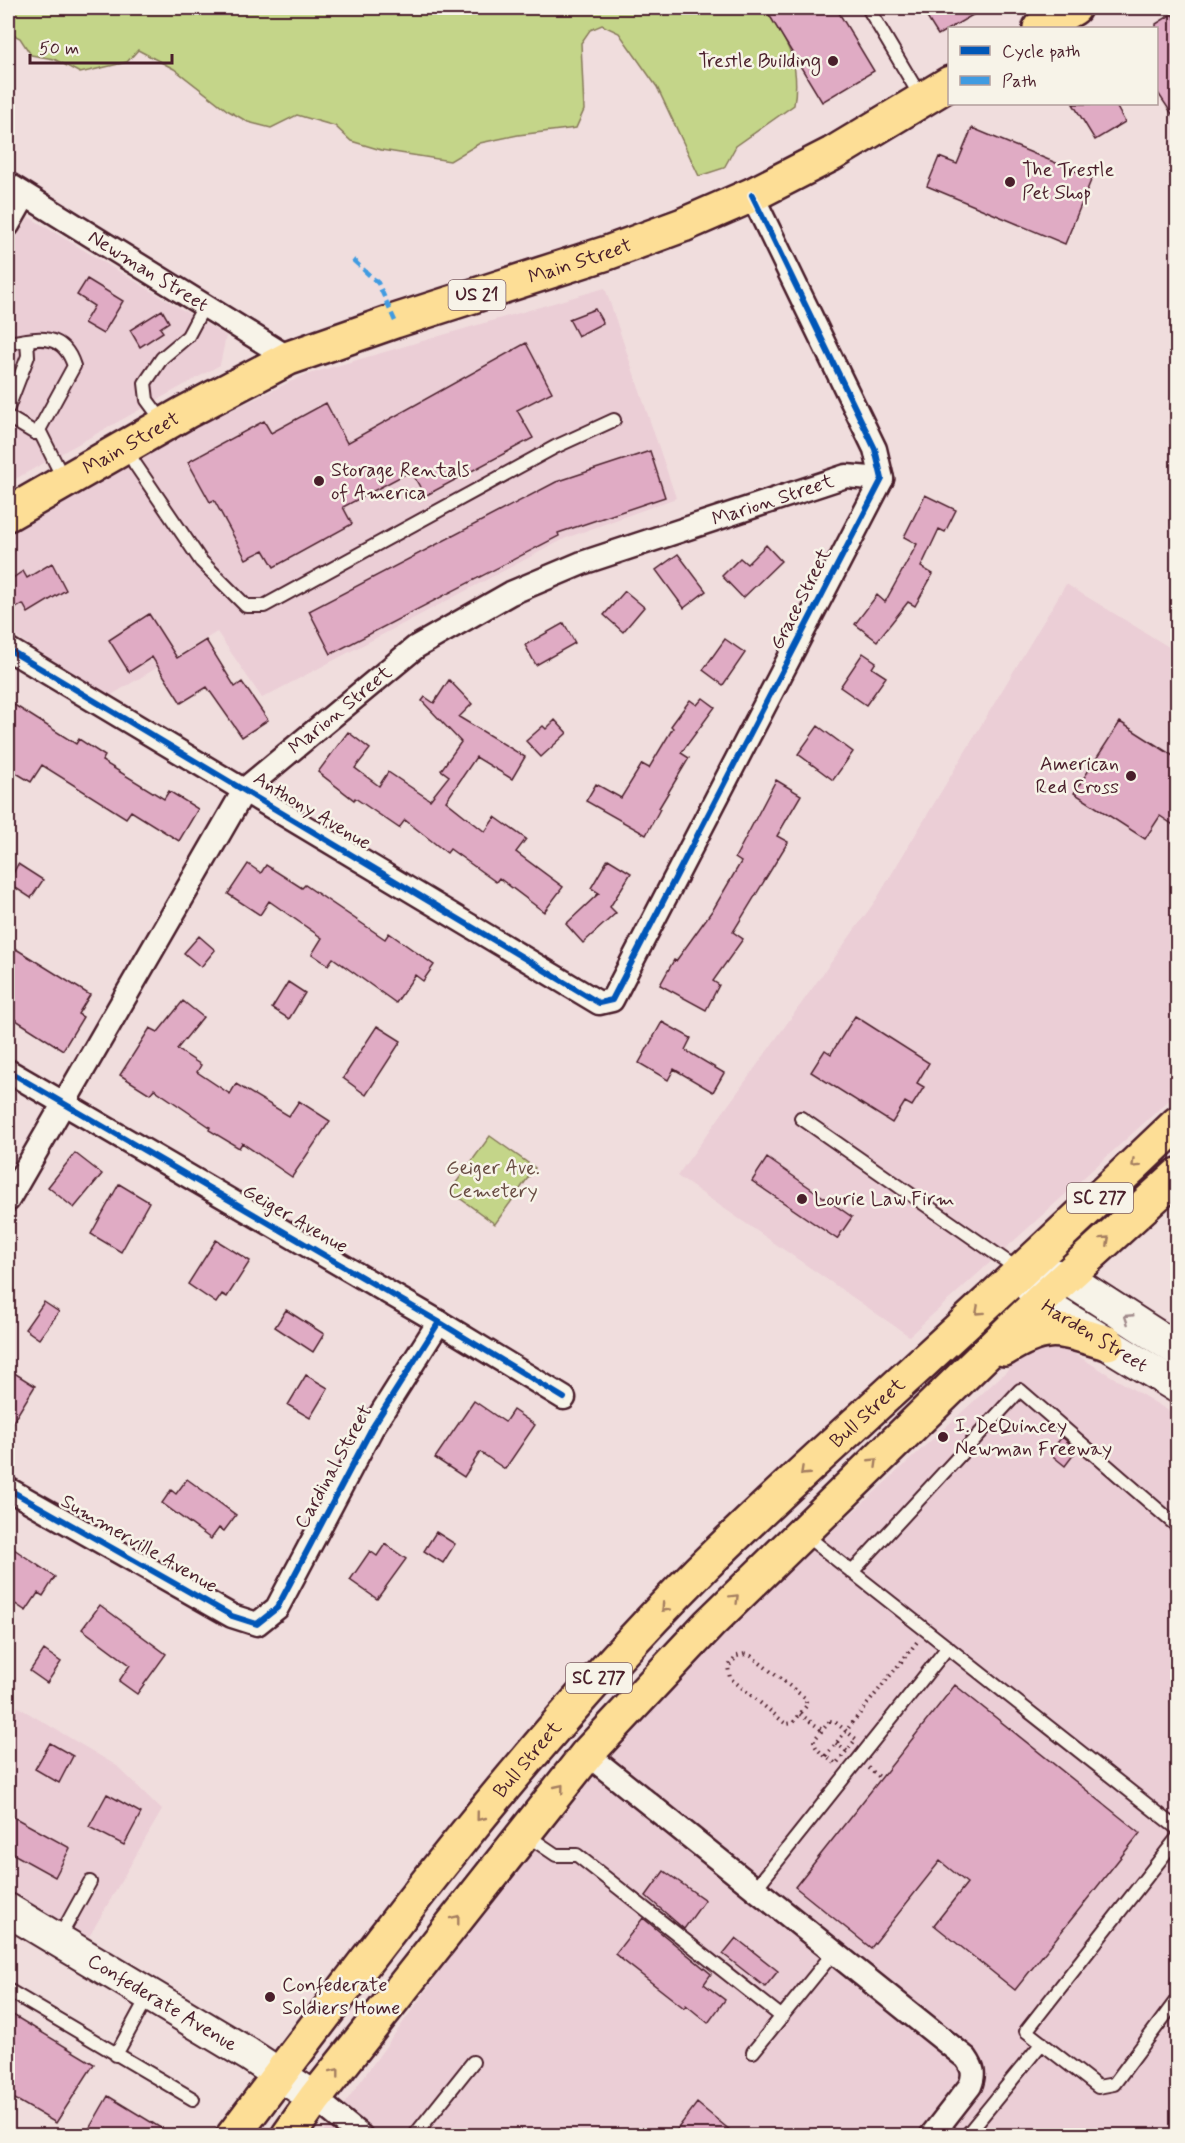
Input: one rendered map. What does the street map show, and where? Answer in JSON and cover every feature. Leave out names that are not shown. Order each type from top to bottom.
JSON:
[{"type":"main road","points":[[1042,27],[1074,8]]},
{"type":"main road","name":"Main Street","points":[[8,514],[165,424],[289,358],[395,321],[607,254],[683,225],[753,195],[832,154],[936,91]]},
{"type":"main road","name":"SC 277","points":[[1022,1272],[1178,1124]]},
{"type":"main road","name":"SC 277","points":[[1065,1277],[1178,1175]]},
{"type":"main road","name":"Harden Street","points":[[1022,1272],[1065,1277],[1178,1350]]},
{"type":"main road","name":"Harden Street","points":[[1022,1272],[1039,1302],[1178,1387]]},
{"type":"main road","name":"Bull Street","points":[[233,2136],[435,1871],[559,1720],[699,1571],[834,1443],[1022,1272]]},
{"type":"main road","name":"Bull Street","points":[[288,2136],[315,2098],[587,1754],[709,1624],[1065,1277]]},
{"type":"main road","points":[[967,1372],[1026,1335],[1043,1330],[1067,1332],[1108,1343]]},
{"type":"main road","name":"Confederate Avenue","points":[[8,1910],[315,2098]]},
{"type":"street","points":[[8,225],[16,189]]},
{"type":"street","name":"Newman Street","points":[[16,189],[289,358]]},
{"type":"street","points":[[753,195],[875,449],[882,479]]},
{"type":"street","name":"Marion Street","points":[[8,1200],[245,789],[416,647],[511,593],[582,563],[846,476],[882,479]]},
{"type":"street","name":"Grace Street","points":[[599,1002],[612,1000],[882,479]]},
{"type":"street","name":"Anthony Avenue","points":[[8,649],[599,1002]]},
{"type":"street","name":"Geiger Avenue","points":[[8,1071],[439,1322],[564,1398]]},
{"type":"street","name":"Cardinal Street","points":[[257,1624],[277,1608],[372,1428],[439,1322]]},
{"type":"street","name":"Summerville Avenue","points":[[8,1489],[232,1616],[257,1624]]},
{"type":"street","points":[[587,1754],[966,2058],[973,2067],[974,2077],[942,2132]]},
{"type":"street","points":[[315,2098],[362,2136]]},
{"type":"lane","points":[[868,8],[936,91]]},
{"type":"lane","points":[[165,424],[147,400],[145,383],[162,358],[189,336],[204,306]]},
{"type":"lane","points":[[8,344],[49,338],[70,353],[74,366],[39,430],[35,432],[8,417]]},
{"type":"lane","points":[[8,408],[28,356],[27,340]]},
{"type":"lane","points":[[126,446],[135,464],[201,561],[246,606],[264,606],[545,452],[614,420]]},
{"type":"lane","points":[[39,430],[65,481]]},
{"type":"lane","points":[[801,1118],[1022,1272]]},
{"type":"lane","points":[[852,1572],[1020,1390],[1178,1527]]},
{"type":"lane","points":[[802,1532],[1178,1829]]},
{"type":"lane","points":[[755,1889],[948,1647]]},
{"type":"lane","points":[[524,1833],[556,1855],[577,1855],[782,2016]]},
{"type":"lane","points":[[1178,1837],[1026,2031],[1098,2087],[1114,2084],[1178,1998]]},
{"type":"lane","points":[[58,1940],[90,1882]]},
{"type":"lane","points":[[753,2052],[834,1952]]},
{"type":"lane","points":[[8,1990],[193,2099]]},
{"type":"lane","points":[[116,2055],[149,1995]]},
{"type":"lane","points":[[966,2136],[1042,2043]]},
{"type":"lane","points":[[414,2136],[473,2062]]},
{"type":"path","points":[[826,1756],[927,1630]]},
{"type":"path","points":[[745,1654],[751,1656],[805,1698],[807,1705],[800,1714],[793,1723],[786,1724],[730,1678],[728,1668],[732,1660],[745,1654]]},
{"type":"path","points":[[800,1714],[822,1730]]},
{"type":"path","points":[[836,1764],[813,1743],[822,1730],[832,1721],[856,1739]]},
{"type":"shaded area","points":[[29,217],[226,336],[220,365],[8,483],[8,252]]},
{"type":"shaded area","points":[[605,288],[676,498],[566,538],[262,698],[217,632],[108,697],[8,631],[8,536],[170,440],[302,376]]},
{"type":"shaded area","points":[[1066,584],[1177,652],[1177,1093],[909,1336],[677,1176],[876,900]]},
{"type":"shaded area","points":[[1045,1336],[1177,1416],[1177,2135],[321,2136],[472,1927],[620,1743],[734,1621]]},
{"type":"shaded area","points":[[8,1701],[117,1766],[162,1810],[86,1942],[8,1896]]},
{"type":"green space","points":[[8,8],[765,8],[786,42],[794,64],[796,90],[794,105],[736,146],[724,168],[699,176],[657,87],[619,33],[602,25],[590,30],[581,43],[584,110],[576,128],[518,135],[480,143],[450,161],[381,150],[351,141],[335,126],[297,115],[271,128],[248,122],[227,110],[174,69],[138,50],[127,62],[80,73],[54,59],[31,55],[20,38],[8,32]]},
{"type":"green space","name":"Geiger Ave. Cemetery","points":[[490,1136],[535,1168],[495,1224],[450,1191]]},
{"type":"building","name":"Trestle Building","points":[[765,8],[836,8],[874,71],[822,102]]},
{"type":"building","points":[[921,8],[985,8],[948,27],[938,35]]},
{"type":"building","points":[[1172,14],[1178,23],[1178,123],[1158,93],[1158,27],[1156,24]]},
{"type":"building","points":[[1074,105],[1116,105],[1125,122],[1095,140]]},
{"type":"building","name":"The Trestle Pet Shop","points":[[972,128],[1092,178],[1065,244],[927,186],[939,157],[957,164]]},
{"type":"building","points":[[87,279],[123,301],[103,334],[84,323],[94,306],[77,295]]},
{"type":"building","points":[[595,309],[603,323],[578,336],[569,319]]},
{"type":"building","points":[[162,310],[169,322],[160,328],[163,332],[140,347],[130,330]]},
{"type":"building","points":[[526,343],[552,392],[517,410],[533,438],[425,496],[411,471],[343,507],[352,524],[274,567],[264,550],[246,559],[214,500],[210,502],[188,462],[264,421],[271,433],[326,403],[347,443]]},
{"type":"building","points":[[650,451],[665,497],[558,533],[559,536],[331,654],[309,611],[556,482]]},
{"type":"building","points":[[925,495],[956,510],[945,532],[939,529],[921,567],[933,574],[915,606],[908,602],[877,641],[855,624],[877,595],[885,602],[917,544],[904,537]]},
{"type":"building","points":[[766,545],[781,561],[743,598],[722,576],[740,558],[747,564]]},
{"type":"building","points":[[678,554],[706,591],[684,608],[656,570]]},
{"type":"building","points":[[52,563],[66,590],[28,613],[23,604],[14,609],[8,594],[13,586],[10,580],[23,571],[27,578]]},
{"type":"building","points":[[625,591],[644,607],[623,632],[604,615]]},
{"type":"building","points":[[149,614],[177,658],[206,640],[235,687],[242,682],[268,720],[242,737],[207,687],[181,703],[152,657],[129,672],[109,640]]},
{"type":"building","points":[[564,623],[575,643],[536,665],[525,645]]},
{"type":"building","points":[[725,639],[745,653],[723,685],[703,670]]},
{"type":"building","points":[[863,653],[876,662],[872,668],[886,677],[866,705],[840,687]]},
{"type":"building","points":[[449,680],[472,704],[459,717],[525,757],[512,779],[476,757],[446,801],[485,832],[495,817],[526,839],[516,852],[563,887],[544,912],[499,878],[496,882],[450,849],[447,853],[405,820],[399,828],[355,798],[354,800],[318,772],[348,732],[370,749],[355,768],[379,786],[388,772],[430,800],[449,776],[441,770],[461,742],[422,701],[425,697],[434,703]]},
{"type":"building","points":[[703,698],[715,707],[681,753],[689,758],[659,808],[646,835],[586,801],[596,784],[621,798],[642,764],[649,768],[673,728],[671,726],[690,700],[697,705]]},
{"type":"building","points":[[8,701],[76,744],[79,739],[105,756],[102,761],[164,799],[169,791],[198,809],[179,841],[131,811],[126,818],[42,765],[31,782],[8,768]]},
{"type":"building","points":[[555,720],[567,733],[541,757],[526,741],[543,726],[546,729]]},
{"type":"building","name":"American Red Cross","points":[[1120,722],[1178,759],[1178,828],[1160,816],[1145,839],[1074,793]]},
{"type":"building","points":[[818,726],[853,752],[833,780],[798,754]]},
{"type":"building","points":[[776,780],[801,795],[777,836],[788,842],[733,932],[743,939],[713,981],[719,985],[706,1010],[660,985],[674,960],[676,961],[714,908],[741,862],[735,858]]},
{"type":"building","points":[[608,859],[631,873],[610,907],[616,913],[583,943],[566,924],[599,893],[591,888]]},
{"type":"building","points":[[18,864],[43,880],[31,898],[8,883]]},
{"type":"building","points":[[248,864],[261,873],[266,865],[302,888],[305,885],[385,939],[389,933],[434,965],[423,981],[415,975],[396,1003],[333,958],[328,965],[312,954],[322,938],[269,901],[260,915],[228,894]]},
{"type":"building","points":[[199,936],[215,950],[201,967],[184,953]]},
{"type":"building","points":[[16,949],[90,995],[78,1014],[83,1017],[63,1050],[8,1015],[8,964]]},
{"type":"building","points":[[288,982],[305,993],[289,1019],[272,1008]]},
{"type":"building","points":[[183,1001],[203,1017],[177,1049],[201,1065],[197,1072],[230,1094],[236,1084],[289,1116],[299,1101],[330,1121],[292,1177],[242,1143],[239,1148],[209,1130],[210,1127],[154,1089],[150,1094],[120,1075],[150,1028],[158,1032]]},
{"type":"building","points":[[855,1016],[929,1063],[917,1083],[924,1087],[912,1106],[905,1102],[892,1123],[811,1072],[825,1050],[831,1054]]},
{"type":"building","points":[[662,1022],[691,1038],[685,1050],[724,1073],[713,1092],[674,1069],[668,1080],[639,1063]]},
{"type":"building","points":[[377,1026],[401,1041],[366,1095],[343,1078]]},
{"type":"building","points":[[75,1153],[102,1174],[74,1208],[48,1187]]},
{"type":"building","name":"Lourie Law Firm","points":[[767,1158],[852,1217],[837,1239],[752,1181]]},
{"type":"building","points":[[119,1184],[149,1202],[121,1252],[91,1234]]},
{"type":"building","points":[[216,1240],[250,1261],[227,1297],[222,1294],[216,1303],[188,1284]]},
{"type":"building","points":[[44,1302],[59,1312],[39,1339],[25,1329]]},
{"type":"building","points":[[286,1310],[324,1334],[313,1352],[275,1327]]},
{"type":"building","points":[[8,1369],[35,1386],[8,1430]]},
{"type":"building","points":[[306,1375],[328,1388],[310,1418],[288,1405]]},
{"type":"building","points":[[474,1401],[505,1422],[513,1410],[535,1425],[505,1469],[480,1452],[464,1477],[435,1458]]},
{"type":"building","points":[[1062,1437],[1077,1450],[1065,1466],[1049,1453]]},
{"type":"building","points":[[187,1479],[236,1515],[224,1531],[219,1528],[211,1539],[162,1503],[171,1490],[176,1494]]},
{"type":"building","points":[[436,1532],[455,1544],[443,1563],[424,1551]]},
{"type":"building","points":[[385,1544],[406,1559],[377,1599],[350,1580],[370,1551],[377,1556]]},
{"type":"building","points":[[8,1545],[55,1577],[43,1596],[38,1593],[26,1611],[8,1599]]},
{"type":"building","points":[[100,1605],[166,1654],[137,1694],[119,1681],[130,1665],[82,1629]]},
{"type":"building","points":[[44,1650],[61,1662],[47,1683],[30,1671]]},
{"type":"building","points":[[955,1685],[1140,1833],[1015,1990],[934,1925],[967,1883],[940,1861],[871,1948],[795,1887]]},
{"type":"building","points":[[50,1743],[73,1756],[59,1783],[35,1769]]},
{"type":"building","points":[[107,1794],[141,1813],[124,1845],[89,1827]]},
{"type":"building","points":[[8,1814],[70,1848],[55,1877],[8,1851]]},
{"type":"building","points":[[664,1871],[705,1900],[684,1929],[646,1896]]},
{"type":"building","points":[[643,1918],[711,1974],[704,1984],[725,2000],[708,2023],[686,2005],[684,2008],[615,1954]]},
{"type":"building","points":[[736,1938],[778,1971],[765,1987],[723,1954]]},
{"type":"building","points":[[8,2012],[94,2064],[56,2123],[8,2095]]},
{"type":"building","points":[[108,2096],[174,2136],[85,2136]]},
{"type":"building","points":[[697,2103],[737,2136],[672,2136]]},
{"type":"marked path","points":[[353,260],[378,283],[395,321]]},
{"type":"cycle path","points":[[8,649],[599,1003],[612,1000],[882,479],[875,449],[752,195]]},
{"type":"cycle path","points":[[8,1071],[439,1322],[564,1398]]},
{"type":"cycle path","points":[[8,1489],[232,1616],[257,1624],[277,1608],[372,1428],[439,1322]]},
{"type":"place","name":"Trestle Building","points":[[833,61]]},
{"type":"place","name":"The Trestle Pet Shop","points":[[1010,182]]},
{"type":"place","name":"Storage Rentals of America","points":[[319,481]]},
{"type":"place","name":"American Red Cross","points":[[1131,776]]},
{"type":"place","name":"Lourie Law Firm","points":[[802,1199]]},
{"type":"place","name":"I. DeQuincey Newman Freeway","points":[[943,1437]]},
{"type":"place","name":"Confederate Soldiers Home","points":[[270,1997]]}]
